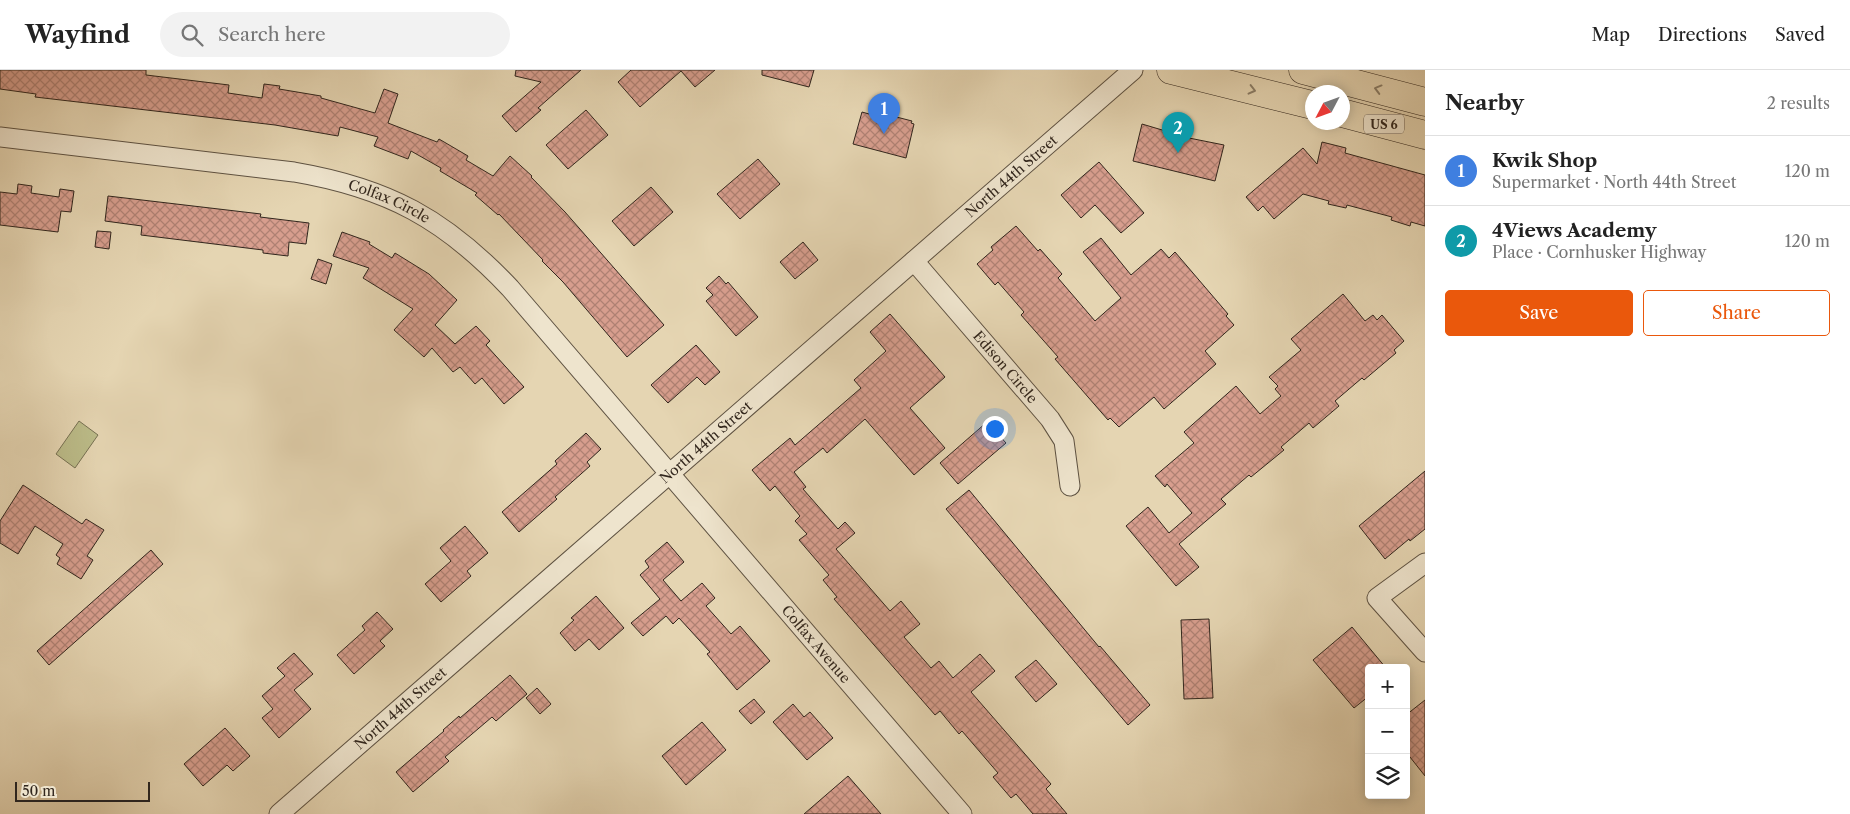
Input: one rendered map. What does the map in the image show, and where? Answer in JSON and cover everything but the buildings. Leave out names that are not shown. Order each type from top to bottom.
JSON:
[{"type":"main road","points":[[1170,70],[1305,103]]},
{"type":"main road","name":"US 6","points":[[1303,70],[1425,102]]},
{"type":"main road","name":"US 6","points":[[1350,115],[1425,136]]},
{"type":"street","name":"North 44th Street","points":[[278,814],[1133,70]]},
{"type":"street","name":"Colfax Circle","points":[[0,137],[294,172],[349,184],[395,200],[413,209],[447,231],[488,264],[523,302],[670,474]]},
{"type":"street","name":"Edison Circle","points":[[914,261],[1050,419],[1064,441],[1070,486]]},
{"type":"street","name":"Colfax Avenue","points":[[670,474],[954,811]]},
{"type":"street","points":[[1425,563],[1377,598],[1425,652]]},
{"type":"green space","points":[[79,421],[98,435],[75,468],[56,454]]},
{"type":"place","name":"Kwik Shop","points":[[884,134]]},
{"type":"place","name":"4Views Academy","points":[[1178,153]]}]
